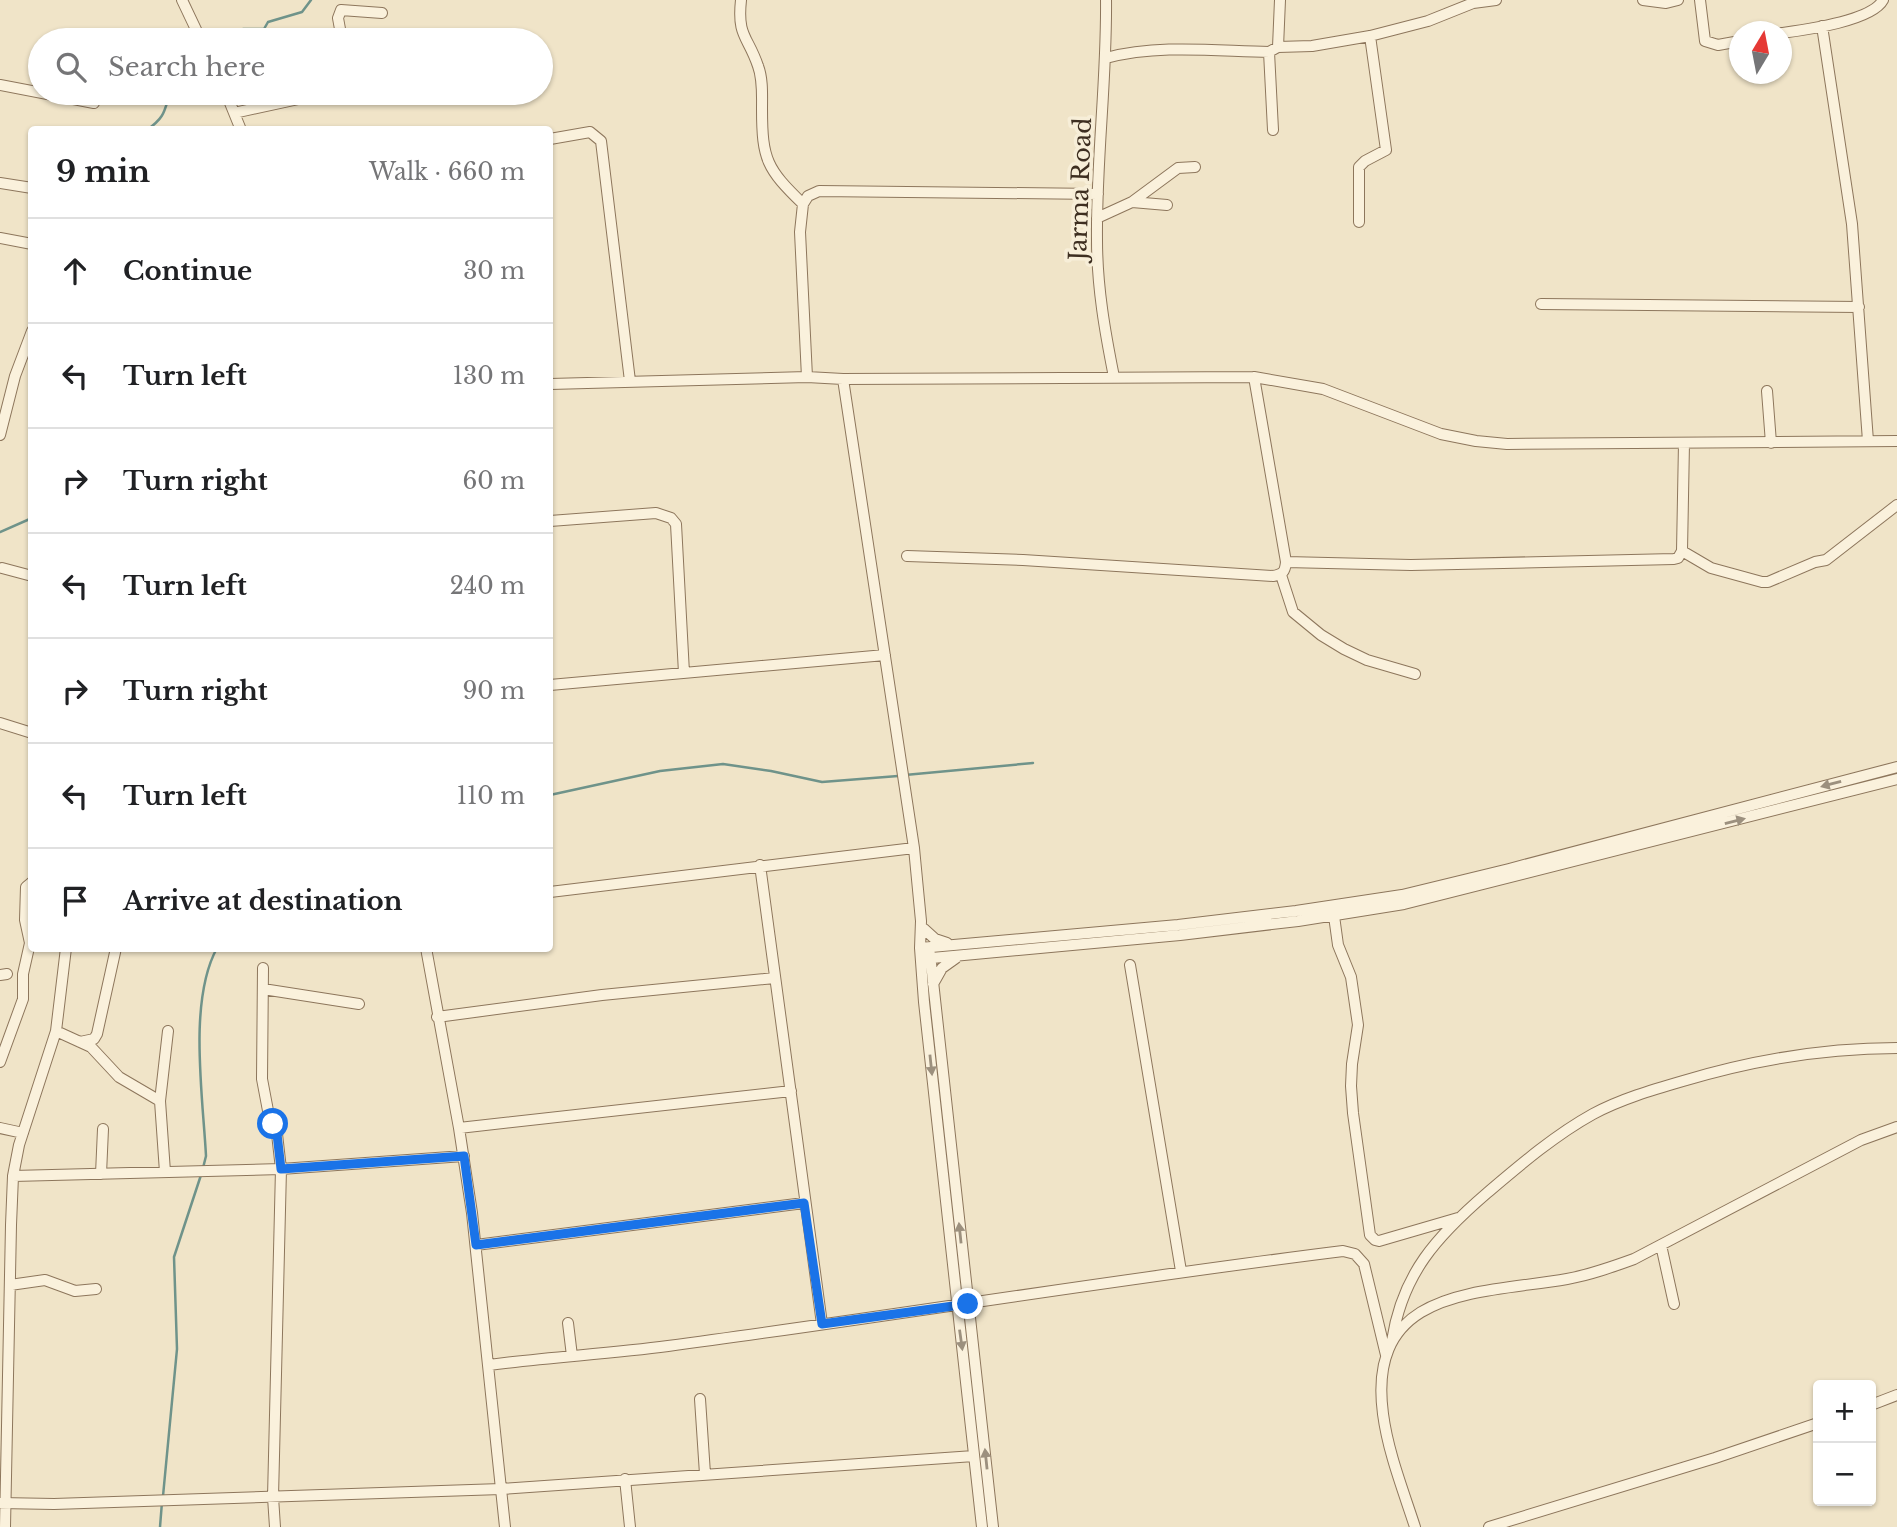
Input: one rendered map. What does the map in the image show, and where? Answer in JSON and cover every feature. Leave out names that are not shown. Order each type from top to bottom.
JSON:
[{"type":"street","points":[[182,0],[196,28]]},
{"type":"street","points":[[741,0],[741,31],[759,67],[764,151],[779,181],[803,204]]},
{"type":"street","name":"Jarma Road","points":[[1106,0],[1106,58],[1097,218],[1098,273],[1114,377]]},
{"type":"street","points":[[1273,131],[1273,49],[1280,0]]},
{"type":"street","points":[[1106,58],[1134,51],[1312,46],[1370,36],[1428,21],[1474,3],[1496,0]]},
{"type":"street","points":[[1643,0],[1666,3],[1678,0]]},
{"type":"street","points":[[1700,0],[1705,41],[1718,45],[1729,43]]},
{"type":"street","points":[[1792,31],[1822,26],[1870,11],[1880,5],[1882,0]]},
{"type":"street","points":[[340,28],[338,18],[341,10],[382,13]]},
{"type":"street","points":[[1822,26],[1852,224],[1868,441]]},
{"type":"street","points":[[1360,222],[1359,167],[1365,160],[1386,150],[1370,36]]},
{"type":"street","points":[[0,85],[28,90]]},
{"type":"street","points":[[231,105],[239,126]]},
{"type":"street","points":[[234,113],[271,105]]},
{"type":"street","points":[[553,138],[590,132],[601,141],[630,380]]},
{"type":"street","points":[[1097,218],[1132,202],[1178,168],[1195,167]]},
{"type":"street","points":[[0,183],[28,187]]},
{"type":"street","points":[[807,377],[800,232],[803,204],[808,196],[819,191],[1098,194]]},
{"type":"street","points":[[1132,202],[1167,205]]},
{"type":"street","points":[[0,238],[28,243]]},
{"type":"street","points":[[1541,304],[1859,307]]},
{"type":"street","points":[[0,435],[15,376],[28,342]]},
{"type":"street","points":[[553,384],[807,377],[1254,377],[1323,389],[1441,434],[1467,440],[1541,445],[1897,441]]},
{"type":"street","points":[[907,556],[1023,559],[1281,575],[1286,562],[1254,377]]},
{"type":"street","points":[[843,379],[914,848],[962,1305],[993,1527]]},
{"type":"street","points":[[1767,391],[1770,443]]},
{"type":"street","points":[[1286,562],[1411,565],[1678,558],[1682,551],[1684,443]]},
{"type":"street","points":[[1682,551],[1713,569],[1768,582],[1815,562],[1826,561],[1897,505]]},
{"type":"street","points":[[553,522],[656,513],[671,518],[676,524],[684,673]]},
{"type":"street","points":[[2,568],[28,575]]},
{"type":"street","points":[[1281,575],[1293,612],[1321,635],[1367,660],[1415,674]]},
{"type":"street","points":[[553,685],[885,655]]},
{"type":"street","points":[[0,723],[28,732]]},
{"type":"street","points":[[922,925],[935,939],[961,950],[1296,911],[1402,895],[1897,767]]},
{"type":"street","points":[[925,953],[1180,935],[1334,916],[1404,904],[1897,779]]},
{"type":"street","points":[[553,892],[914,848]]},
{"type":"street","points":[[760,865],[822,1324]]},
{"type":"street","points":[[28,885],[25,920],[28,934]]},
{"type":"street","points":[[1334,916],[1338,945],[1351,977],[1358,1025],[1352,1064],[1352,1100],[1370,1234],[1379,1241],[1461,1217]]},
{"type":"street","points":[[933,984],[946,964],[961,950]]},
{"type":"street","points":[[0,1062],[5,1033],[23,999],[23,974],[28,952]]},
{"type":"street","points":[[5,1527],[4,1360],[10,1285],[5,1224],[23,1133],[56,1031],[66,952]]},
{"type":"street","points":[[80,1041],[94,1038],[97,1034],[115,952]]},
{"type":"street","points":[[427,952],[464,1156],[476,1245],[505,1527]]},
{"type":"street","points":[[925,953],[933,984],[982,1527]]},
{"type":"street","points":[[1130,965],[1181,1271]]},
{"type":"street","points":[[263,968],[262,1080],[277,1134],[281,1169],[273,1497],[275,1527]]},
{"type":"street","points":[[437,1017],[601,995],[775,978]]},
{"type":"street","points":[[263,989],[359,1004]]},
{"type":"street","points":[[56,1031],[91,1047],[119,1077],[160,1101]]},
{"type":"street","points":[[165,1172],[160,1101],[168,1031]]},
{"type":"street","points":[[1392,1343],[1398,1312],[1411,1278],[1434,1244],[1461,1217],[1538,1152],[1592,1114],[1641,1093],[1735,1066],[1848,1048],[1897,1048]]},
{"type":"street","points":[[459,1128],[791,1091]]},
{"type":"street","points":[[1386,1355],[1404,1326],[1418,1313],[1436,1303],[1462,1295],[1571,1278],[1634,1259],[1861,1140],[1897,1127]]},
{"type":"street","points":[[0,1128],[23,1133]]},
{"type":"street","points":[[100,1174],[103,1129]]},
{"type":"street","points":[[13,1176],[281,1169],[464,1156]]},
{"type":"street","points":[[476,1245],[804,1203]]},
{"type":"street","points":[[1661,1244],[1674,1304]]},
{"type":"street","points":[[489,1365],[665,1346],[962,1305],[1181,1271],[1350,1251],[1361,1258],[1364,1264],[1386,1355],[1382,1391],[1387,1435],[1415,1527]]},
{"type":"street","points":[[10,1285],[45,1280],[75,1291],[96,1289]]},
{"type":"street","points":[[568,1324],[572,1356]]},
{"type":"street","points":[[1876,1403],[1897,1395]]},
{"type":"street","points":[[700,1399],[705,1474]]},
{"type":"street","points":[[1489,1527],[1715,1458],[1813,1425]]},
{"type":"street","points":[[3,1503],[54,1504],[501,1489],[974,1456]]},
{"type":"street","points":[[625,1479],[630,1527]]},
{"type":"waterway","points":[[265,28],[268,22],[302,12],[311,0]]},
{"type":"waterway","points":[[151,126],[163,114],[166,105]]},
{"type":"waterway","points":[[0,532],[28,520]]},
{"type":"waterway","points":[[905,775],[1033,763]]},
{"type":"waterway","points":[[553,794],[660,771],[723,764],[822,782],[898,776]]},
{"type":"waterway","points":[[203,1168],[206,1156],[200,1022],[208,970],[215,952]]},
{"type":"waterway","points":[[163,1496],[177,1349],[174,1257],[201,1175]]},
{"type":"waterway","points":[[160,1527],[162,1502]]},
{"type":"route","points":[[273,1124],[277,1134],[281,1169],[464,1156],[476,1245],[804,1203],[822,1324],[968,1304]]}]
